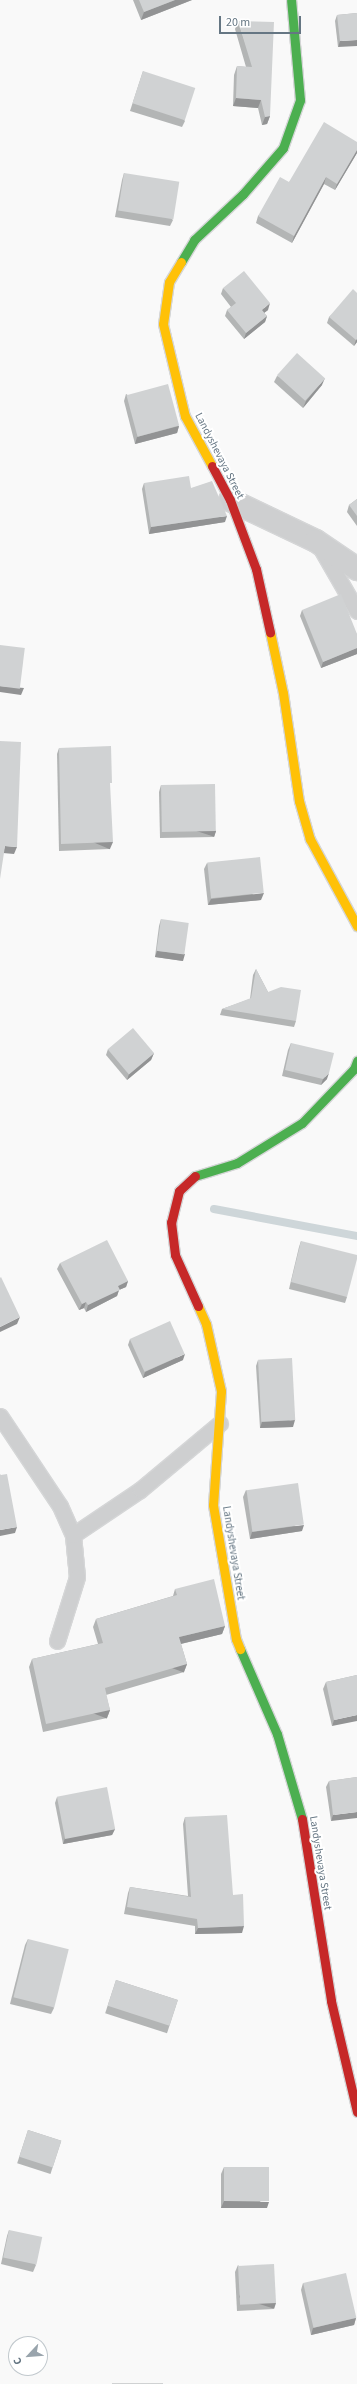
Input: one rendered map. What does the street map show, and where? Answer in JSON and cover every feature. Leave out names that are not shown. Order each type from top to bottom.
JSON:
[{"type":"street","name":"Landyshevaya Street","points":[[291,0],[300,100],[283,148],[243,194],[194,240],[169,282],[163,324],[185,416],[230,500],[256,569],[283,693],[299,801],[310,840],[357,926]]},
{"type":"street","points":[[230,500],[316,541],[357,569]]},
{"type":"street","name":"Landyshevaya Street","points":[[357,1061],[354,1069],[302,1123],[237,1163],[197,1174],[179,1191],[170,1222],[175,1255],[206,1324],[221,1391],[220,1423],[213,1505],[235,1632],[277,1734],[301,1814],[330,2001],[357,2112]]},
{"type":"lane","points":[[316,541],[357,611]]},
{"type":"lane","points":[[0,1416],[60,1506],[72,1535],[77,1577],[57,1641]]},
{"type":"lane","points":[[72,1535],[140,1490],[220,1423]]},
{"type":"building","points":[[139,0],[175,0],[144,12]]},
{"type":"building","points":[[357,13],[357,40],[340,41],[337,15]]},
{"type":"building","points":[[238,21],[274,22],[270,116],[265,117],[261,100],[236,98],[237,66],[252,67]]},
{"type":"building","points":[[143,71],[195,88],[185,120],[132,103]]},
{"type":"building","points":[[324,122],[357,142],[357,150],[337,184],[326,177],[294,236],[258,216],[280,177],[289,182]]},
{"type":"building","points":[[124,173],[179,182],[173,219],[118,211]]},
{"type":"building","points":[[244,271],[270,303],[262,310],[267,316],[246,333],[227,310],[236,303],[223,288]]},
{"type":"building","points":[[353,289],[357,293],[356,340],[329,317]]},
{"type":"building","points":[[297,353],[325,378],[305,401],[277,375]]},
{"type":"building","points":[[168,384],[179,426],[138,437],[126,395]]},
{"type":"building","points":[[189,476],[191,488],[212,481],[227,516],[151,527],[144,483]]},
{"type":"building","points":[[357,499],[357,516],[349,505]]},
{"type":"building","points":[[341,594],[357,634],[357,648],[323,662],[302,610]]},
{"type":"building","points":[[0,645],[25,648],[20,689],[0,686]]},
{"type":"building","points":[[0,741],[21,742],[17,847],[5,846],[0,879]]},
{"type":"building","points":[[111,746],[112,783],[110,783],[113,842],[61,844],[59,748]]},
{"type":"building","points":[[215,784],[216,831],[162,832],[161,785]]},
{"type":"building","points":[[260,857],[264,893],[211,898],[207,863]]},
{"type":"building","points":[[161,919],[189,923],[184,955],[157,951]]},
{"type":"building","points":[[256,969],[268,992],[281,987],[301,990],[296,1021],[222,1009],[251,998]]},
{"type":"building","points":[[133,1028],[154,1053],[129,1074],[108,1049]]},
{"type":"building","points":[[291,1043],[334,1053],[329,1073],[323,1079],[285,1070]]},
{"type":"building","points":[[107,1240],[128,1281],[118,1286],[120,1290],[88,1305],[86,1302],[82,1304],[60,1263]]},
{"type":"building","points":[[301,1241],[357,1255],[347,1297],[291,1282]]},
{"type":"building","points":[[1,1277],[20,1317],[0,1327],[0,1278]]},
{"type":"building","points":[[170,1321],[185,1354],[144,1372],[130,1339]]},
{"type":"building","points":[[292,1358],[295,1420],[261,1422],[258,1360]]},
{"type":"building","points":[[0,1474],[7,1474],[17,1527],[0,1530]]},
{"type":"building","points":[[298,1483],[304,1525],[252,1532],[247,1490]]},
{"type":"building","points":[[214,1579],[225,1626],[179,1637],[187,1664],[105,1688],[110,1710],[46,1724],[32,1659],[103,1643],[96,1619],[177,1595],[175,1589]]},
{"type":"building","points":[[357,1675],[357,1715],[334,1720],[326,1682]]},
{"type":"building","points":[[357,1777],[357,1812],[333,1815],[329,1781]]},
{"type":"building","points":[[107,1787],[115,1829],[65,1839],[57,1797]]},
{"type":"building","points":[[227,1815],[233,1895],[243,1894],[244,1926],[198,1928],[197,1919],[127,1907],[130,1887],[191,1897],[185,1817]]},
{"type":"building","points":[[28,1939],[69,1949],[54,2007],[13,1997]]},
{"type":"building","points":[[116,1980],[178,2000],[169,2026],[108,2006]]},
{"type":"building","points":[[28,2130],[61,2141],[53,2167],[19,2157]]},
{"type":"building","points":[[224,2167],[269,2167],[269,2201],[224,2201]]},
{"type":"building","points":[[9,2230],[42,2237],[36,2264],[3,2257]]},
{"type":"building","points":[[274,2264],[276,2303],[240,2305],[238,2266]]},
{"type":"building","points":[[346,2273],[356,2318],[313,2328],[303,2283]]},
{"type":"building","points":[[112,2383],[163,2384],[112,2384]]},
{"type":"waterway","points":[[214,1209],[357,1236]]},
{"type":"traffic: fast","points":[[181,262],[194,240],[243,194],[283,148],[300,100],[291,0]]},
{"type":"traffic: fast","points":[[195,1176],[237,1163],[302,1123],[354,1069],[357,1061]]},
{"type":"traffic: fast","points":[[240,1649],[277,1734],[302,1819]]},
{"type":"traffic: slow","points":[[181,262],[169,282],[163,324],[185,416],[212,466]]},
{"type":"traffic: slow","points":[[270,632],[283,693],[299,801],[310,839],[357,926]]},
{"type":"traffic: slow","points":[[198,1306],[206,1324],[221,1391],[213,1505],[236,1639],[240,1649]]},
{"type":"traffic: jam","points":[[212,466],[230,500],[256,569],[270,632]]},
{"type":"traffic: jam","points":[[195,1176],[179,1191],[171,1222],[175,1255],[198,1306]]},
{"type":"traffic: jam","points":[[302,1819],[331,2001],[357,2112]]}]
